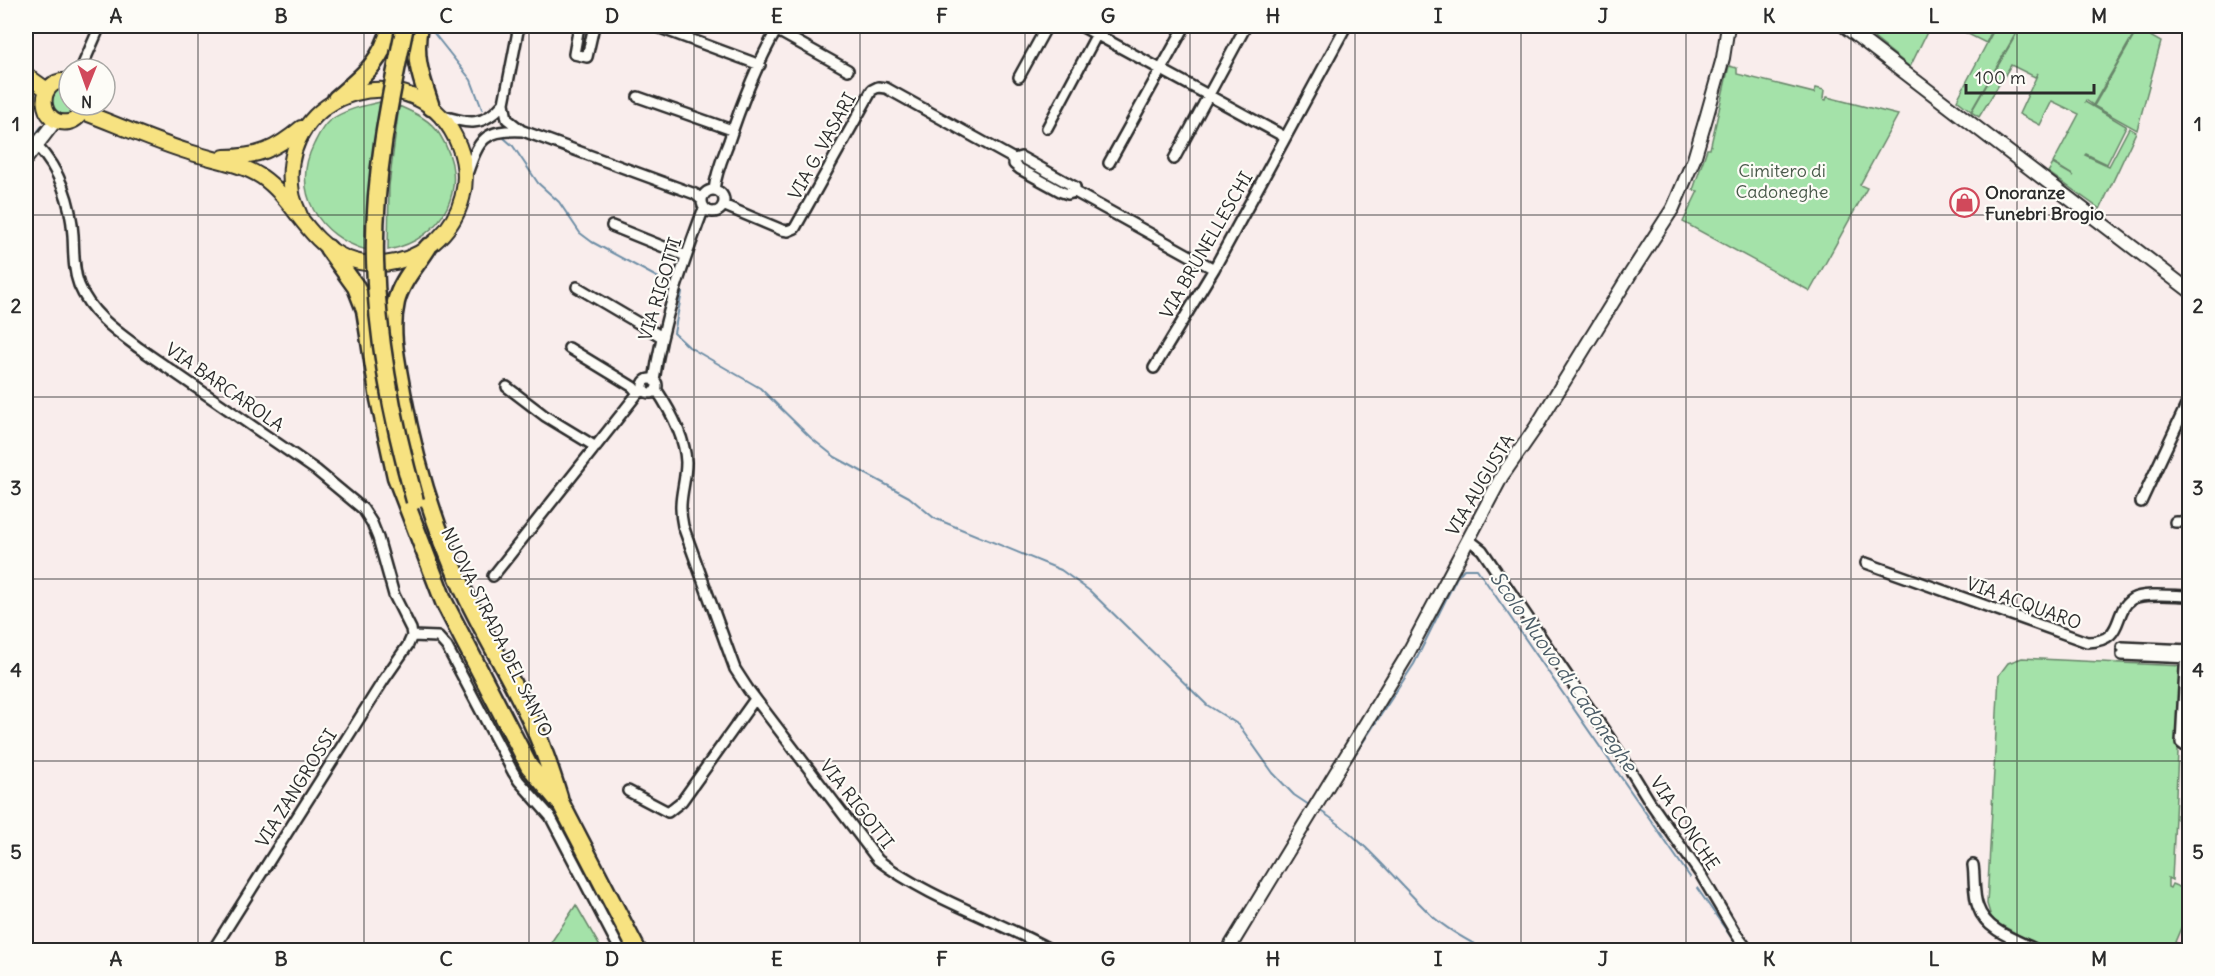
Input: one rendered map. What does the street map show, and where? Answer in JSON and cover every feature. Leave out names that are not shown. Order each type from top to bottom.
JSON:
[{"type":"highway","points":[[336,99],[368,71],[380,57],[392,26]]},
{"type":"highway","name":"NUOVA STRADA DEL SANTO","points":[[405,26],[388,102],[379,185],[375,258],[378,309],[390,400],[415,501],[452,591],[637,951]]},
{"type":"highway","points":[[419,26],[416,53],[418,69],[435,111]]},
{"type":"highway","points":[[328,248],[356,287],[365,310],[379,399],[396,477],[444,602],[530,766],[561,804]]},
{"type":"highway","points":[[428,248],[404,282],[396,300],[393,327],[404,402],[417,461],[435,521],[463,588],[531,719],[549,762],[561,804]]},
{"type":"main road","points":[[26,75],[47,90]]},
{"type":"main road","points":[[57,83],[47,90],[44,96],[46,110],[56,120],[68,122],[79,117]]},
{"type":"main road","points":[[103,117],[188,152],[209,158],[235,165],[260,176],[280,191],[313,235],[328,248],[347,258],[367,263],[389,263],[409,258],[428,248],[443,236],[456,216],[462,200],[465,179],[464,160],[459,146],[435,111],[414,97],[385,90],[355,92],[336,99],[274,148],[254,156],[209,158]]},
{"type":"main road","points":[[301,218],[292,194],[290,168],[297,143],[310,121]]},
{"type":"street","points":[[86,57],[100,26]]},
{"type":"street","points":[[519,26],[504,103],[507,119],[523,131],[695,194],[702,200],[706,209],[715,212],[723,205],[724,199],[722,194],[714,190],[707,191],[702,200]]},
{"type":"street","points":[[579,26],[574,54],[587,57],[594,26]]},
{"type":"street","points":[[1018,77],[1047,26]]},
{"type":"street","points":[[1082,26],[1285,137]]},
{"type":"street","points":[[1109,163],[1185,26]]},
{"type":"street","points":[[1174,159],[1246,26]]},
{"type":"street","name":"VIA BRUNELLESCHI","points":[[1154,368],[1214,269],[1346,26]]},
{"type":"street","name":"VIA AUGUSTA","points":[[1228,951],[1405,659],[1502,476],[1536,427],[1673,208],[1694,159],[1723,58],[1728,26]]},
{"type":"street","points":[[1844,26],[2190,291]]},
{"type":"street","points":[[660,28],[760,65]]},
{"type":"street","points":[[714,190],[716,174],[732,130],[778,28],[848,70]]},
{"type":"street","points":[[1047,128],[1097,34]]},
{"type":"street","name":"VIA G. VASARI","points":[[723,205],[782,231],[795,228],[872,90],[879,87],[886,88],[1014,159],[1021,157],[1026,159],[1073,185],[1075,192],[1214,269]]},
{"type":"street","points":[[638,97],[732,130]]},
{"type":"street","points":[[435,111],[467,123],[480,121],[495,113],[504,103]]},
{"type":"street","points":[[26,159],[56,120]]},
{"type":"street","points":[[465,179],[474,154],[483,140],[492,133],[503,130],[523,131]]},
{"type":"street","name":"VIA BARCAROLA","points":[[37,146],[46,157],[65,191],[71,215],[76,272],[80,286],[94,309],[113,328],[140,348],[316,470],[358,503],[372,523],[394,595],[411,629],[410,641]]},
{"type":"street","name":"VIA RIGOTTI","points":[[706,209],[702,213],[686,256],[662,337],[655,385],[676,426],[685,452],[686,464],[680,503],[683,526],[735,669],[755,699],[878,860],[897,874],[941,899],[1020,932],[1051,951]]},
{"type":"street","points":[[612,226],[686,256]]},
{"type":"street","points":[[577,286],[662,337]]},
{"type":"street","points":[[569,348],[642,392],[652,393],[655,385]]},
{"type":"street","points":[[507,387],[545,417],[596,447]]},
{"type":"street","points":[[493,576],[642,392]]},
{"type":"street","points":[[2141,502],[2190,397]]},
{"type":"street","points":[[2175,522],[2190,522]]},
{"type":"street","name":"VIA CONCHE","points":[[1468,539],[1482,550],[1701,875],[1748,951]]},
{"type":"street","name":"VIA ACQUARO","points":[[1866,563],[2088,642],[2108,638],[2133,598],[2190,596]]},
{"type":"street","points":[[410,641],[438,637],[447,647],[513,772],[550,816],[620,951]]},
{"type":"street","name":"VIA ZANGROSSI","points":[[213,951],[410,641]]},
{"type":"street","points":[[2122,651],[2188,654],[2181,743],[2190,750]]},
{"type":"street","points":[[628,791],[668,812],[674,809],[755,699]]},
{"type":"street","points":[[1973,865],[1977,906],[1984,918],[1997,930],[2037,951]]},
{"type":"shaded area","points":[[2189,909],[2189,949],[2175,942]]},
{"type":"green space","points":[[1880,26],[1930,26],[1910,67],[1874,38]]},
{"type":"green space","points":[[1952,26],[1994,26],[1986,43]]},
{"type":"green space","points":[[1996,26],[2020,26],[1971,111],[1957,100]]},
{"type":"green space","points":[[2021,26],[2132,26],[2137,28],[2093,105],[2086,100],[2085,102],[2126,126],[2107,164],[2085,155],[2109,166],[2129,128],[2136,132],[2100,209],[2048,172],[2053,164],[2074,176],[2053,163],[2079,114],[2052,101],[2040,125],[2019,114],[2038,73],[2035,77],[2011,65],[1979,117],[1971,112]]},
{"type":"green space","points":[[2138,29],[2161,42],[2137,130],[2094,106]]},
{"type":"green space","name":"Cimitero di Cadoneghe","points":[[1729,66],[1737,68],[1737,74],[1814,93],[1816,88],[1824,90],[1823,99],[1826,100],[1827,97],[1898,115],[1860,185],[1867,188],[1810,291],[1683,222],[1698,191],[1693,190],[1707,149],[1710,149]]},
{"type":"green space","points":[[57,91],[57,111],[53,108],[51,100]]},
{"type":"green space","points":[[380,102],[369,186],[367,250],[335,235],[323,223],[313,210],[305,179],[307,162],[314,144],[327,123],[347,111]]},
{"type":"green space","points":[[399,106],[427,121],[440,135],[449,154],[453,173],[452,191],[447,208],[438,222],[424,235],[408,244],[388,250],[389,186]]},
{"type":"green space","points":[[2022,658],[2182,666],[2178,733],[2175,746],[2178,747],[2178,752],[2172,880],[2168,878],[2168,887],[2170,888],[2172,884],[2189,891],[2189,909],[2175,942],[2189,950],[2046,950],[1992,920],[1987,904],[1999,675],[2008,663]]},
{"type":"green space","points":[[576,905],[602,950],[546,950]]},
{"type":"waterway","name":"Scolo Nuovo di Cadoneghe","points":[[429,27],[471,80],[482,109]]},
{"type":"waterway","name":"Scolo Nuovo di Cadoneghe","points":[[26,147],[41,127]]},
{"type":"waterway","name":"Scolo Nuovo di Cadoneghe","points":[[504,138],[513,146],[538,183],[559,202],[580,233],[592,242],[666,282]]},
{"type":"waterway","name":"Scolo Nuovo di Cadoneghe","points":[[682,292],[674,333],[689,347],[760,388],[811,438],[835,457],[909,497],[934,518],[1061,570],[1090,591],[1207,705],[1239,725],[1273,773],[1294,795],[1312,807]]},
{"type":"waterway","name":"Scolo Nuovo di Cadoneghe","points":[[1339,779],[1414,664],[1457,577],[1464,569],[1477,569],[1690,877]]},
{"type":"waterway","points":[[1319,810],[1364,846],[1437,920],[1485,950]]},
{"type":"waterway","name":"Scolo Nuovo di Cadoneghe","points":[[1697,888],[1740,950]]},
{"type":"place","name":"Onoranze Funebri Brogio","points":[[1964,202]]}]
